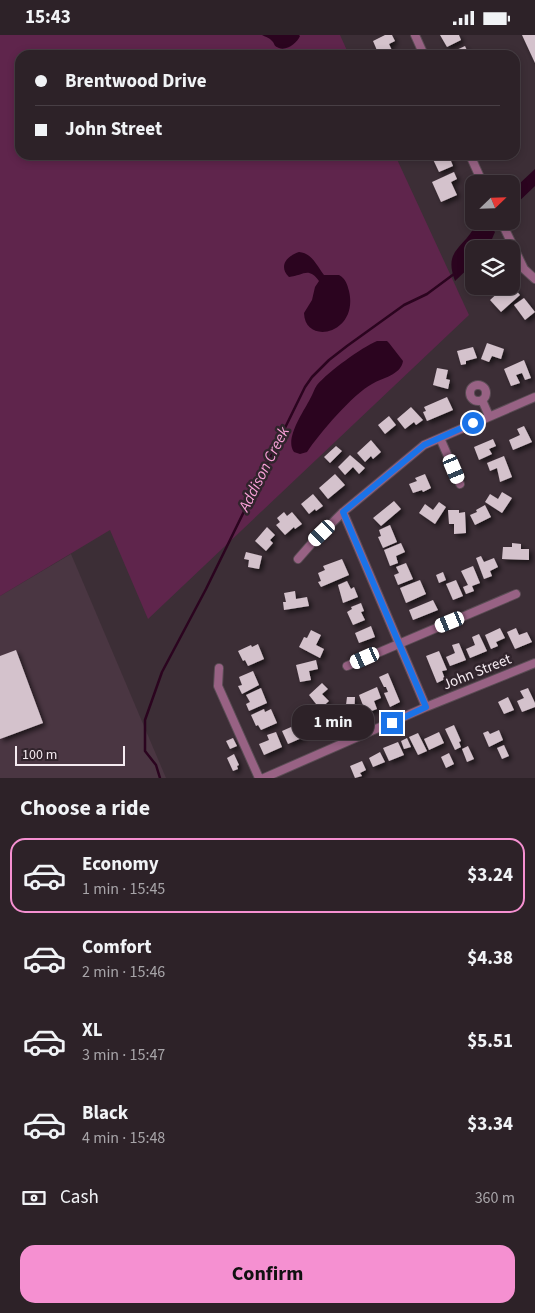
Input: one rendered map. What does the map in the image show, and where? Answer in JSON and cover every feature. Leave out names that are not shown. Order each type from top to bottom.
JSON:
[{"type":"street","points":[[415,35],[422,50]]},
{"type":"street","points":[[472,160],[479,175]]},
{"type":"street","points":[[505,230],[524,269],[535,279]]},
{"type":"street","points":[[298,559],[343,512],[424,445],[535,397]]},
{"type":"street","points":[[482,400],[489,416]]},
{"type":"street","points":[[440,438],[460,484]]},
{"type":"street","points":[[343,512],[426,707]]},
{"type":"street","points":[[347,666],[516,594]]},
{"type":"street","name":"John Street","points":[[264,778],[426,707],[535,663]]},
{"type":"street","points":[[219,668],[218,686],[259,778]]},
{"type":"shaded area","points":[[0,35],[340,35],[347,50],[15,50],[15,160],[397,160],[469,315],[148,619],[110,530],[0,596]]},
{"type":"shaded area","points":[[262,35],[300,36],[291,46],[282,49],[276,47],[271,39]]},
{"type":"shaded area","points":[[535,169],[535,186],[520,200],[520,183]]},
{"type":"shaded area","points":[[472,230],[493,230],[495,232],[491,240],[465,240],[465,272],[455,281],[452,270],[453,255]]},
{"type":"shaded area","points":[[299,252],[311,257],[324,275],[339,275],[347,284],[350,306],[346,317],[339,326],[331,331],[321,332],[313,330],[307,323],[304,313],[312,300],[315,287],[319,281],[315,276],[308,273],[289,277],[284,269],[285,262]]},
{"type":"shaded area","points":[[377,341],[387,341],[403,361],[402,366],[395,373],[364,389],[346,405],[307,452],[300,454],[294,452],[291,440],[293,433],[317,385],[346,360]]},
{"type":"shaded area","points":[[71,554],[166,778],[0,778],[0,596]]},
{"type":"building","points":[[385,35],[392,35],[395,41],[389,44],[392,50],[377,50],[373,41]]},
{"type":"building","points":[[440,35],[459,35],[461,40],[447,47]]},
{"type":"building","points":[[522,35],[535,35],[535,63]]},
{"type":"building","points":[[465,46],[467,50],[457,50]]},
{"type":"building","points":[[433,160],[451,160],[453,166],[439,172]]},
{"type":"building","points":[[454,172],[457,179],[451,182],[457,195],[441,202],[432,182]]},
{"type":"building","points":[[496,295],[520,295],[501,312],[490,300]]},
{"type":"building","points":[[524,298],[535,312],[525,320],[514,305]]},
{"type":"building","points":[[487,343],[504,349],[501,359],[492,356],[489,362],[481,359]]},
{"type":"building","points":[[473,347],[477,358],[466,361],[466,364],[461,365],[457,351]]},
{"type":"building","points":[[524,360],[531,378],[525,380],[522,373],[516,375],[520,383],[511,386],[504,369]]},
{"type":"building","points":[[437,368],[448,370],[446,379],[450,380],[448,389],[433,385]]},
{"type":"building","points":[[447,397],[453,410],[427,421],[423,412],[426,411],[424,407]]},
{"type":"building","points":[[411,407],[423,420],[416,425],[414,422],[405,429],[397,419]]},
{"type":"building","points":[[389,416],[396,425],[385,434],[378,425]]},
{"type":"building","points":[[524,426],[532,442],[513,450],[509,440],[520,435],[517,429]]},
{"type":"building","points":[[493,439],[496,446],[489,449],[492,454],[479,460],[474,447]]},
{"type":"building","points":[[371,440],[381,452],[373,459],[371,456],[365,462],[357,453]]},
{"type":"building","points":[[336,446],[342,451],[330,463],[324,457]]},
{"type":"building","points":[[350,455],[365,468],[359,474],[353,467],[345,475],[338,467]]},
{"type":"building","points":[[504,456],[512,477],[500,482],[497,468],[490,471],[487,463]]},
{"type":"building","points":[[335,474],[345,485],[328,499],[319,488]]},
{"type":"building","points":[[425,474],[431,488],[423,492],[422,490],[413,493],[409,484],[417,481],[415,478]]},
{"type":"building","points":[[502,492],[512,498],[502,513],[485,502],[490,494],[498,499]]},
{"type":"building","points":[[313,494],[323,506],[309,514],[301,504]]},
{"type":"building","points":[[394,501],[401,509],[381,526],[373,518]]},
{"type":"building","points":[[439,502],[446,507],[435,524],[419,513],[425,504],[433,510]]},
{"type":"building","points":[[485,505],[491,517],[475,525],[470,515]]},
{"type":"building","points":[[448,510],[459,510],[459,513],[465,512],[466,533],[454,534],[454,524],[449,524]]},
{"type":"building","points":[[284,512],[287,516],[292,512],[302,524],[295,529],[294,527],[285,535],[276,525],[280,522],[277,518]]},
{"type":"building","points":[[390,525],[397,542],[383,548],[378,537],[381,536],[379,530]]},
{"type":"building","points":[[267,527],[275,535],[270,540],[273,543],[266,551],[255,541]]},
{"type":"building","points":[[401,543],[405,552],[396,556],[398,563],[390,566],[384,550]]},
{"type":"building","points":[[512,543],[521,544],[521,549],[529,549],[529,560],[502,559],[503,547],[512,547]]},
{"type":"building","points":[[246,552],[262,556],[259,569],[248,567],[249,560],[244,559]]},
{"type":"building","points":[[481,556],[484,562],[494,558],[498,567],[490,571],[492,576],[484,579],[476,558]]},
{"type":"building","points":[[342,559],[349,575],[321,587],[318,582],[321,581],[318,573],[325,570],[323,566]]},
{"type":"building","points":[[406,563],[413,579],[398,585],[394,575],[399,573],[396,567]]},
{"type":"building","points":[[473,566],[480,583],[472,586],[474,591],[466,594],[463,587],[468,585],[461,571]]},
{"type":"building","points":[[443,572],[446,580],[439,583],[436,575]]},
{"type":"building","points":[[420,580],[426,594],[406,603],[400,588]]},
{"type":"building","points":[[456,580],[463,596],[453,600],[446,584]]},
{"type":"building","points":[[347,581],[351,589],[354,587],[358,597],[343,603],[338,585]]},
{"type":"building","points":[[295,591],[296,599],[307,597],[309,606],[284,610],[283,602],[286,602],[284,593]]},
{"type":"building","points":[[433,600],[438,610],[413,620],[409,610]]},
{"type":"building","points":[[361,603],[364,611],[361,612],[365,620],[353,625],[347,612],[352,609],[351,607]]},
{"type":"building","points":[[371,626],[375,637],[359,643],[355,633]]},
{"type":"building","points":[[500,628],[505,638],[496,642],[498,646],[491,649],[485,635]]},
{"type":"building","points":[[516,628],[519,635],[527,632],[532,642],[515,649],[507,632]]},
{"type":"building","points":[[311,630],[321,635],[316,645],[324,649],[320,658],[299,647],[304,637],[307,638]]},
{"type":"building","points":[[479,634],[487,651],[470,658],[466,649],[475,645],[472,637]]},
{"type":"building","points":[[459,643],[466,660],[450,666],[446,657],[455,653],[452,645]]},
{"type":"building","points":[[258,644],[264,659],[248,666],[238,651]]},
{"type":"building","points":[[16,650],[43,723],[0,739],[0,656]]},
{"type":"building","points":[[439,651],[447,670],[442,671],[445,679],[437,683],[426,656]]},
{"type":"building","points":[[316,660],[318,669],[309,671],[311,680],[300,682],[296,665]]},
{"type":"building","points":[[253,671],[259,685],[242,694],[238,686],[242,685],[239,677]]},
{"type":"building","points":[[388,673],[400,702],[390,707],[384,693],[388,692],[379,677]]},
{"type":"building","points":[[322,683],[328,689],[322,694],[329,701],[320,709],[309,695]]},
{"type":"building","points":[[377,687],[381,698],[374,701],[377,709],[366,713],[359,695]]},
{"type":"building","points":[[261,688],[267,703],[249,711],[246,704],[250,702],[246,695]]},
{"type":"building","points":[[528,688],[535,707],[522,712],[517,701],[524,698],[520,691]]},
{"type":"building","points":[[347,697],[355,697],[354,717],[334,716],[334,704],[346,705]]},
{"type":"building","points":[[508,697],[514,710],[504,714],[498,702]]},
{"type":"building","points":[[264,709],[265,712],[271,709],[277,723],[261,730],[258,725],[256,726],[251,715]]},
{"type":"building","points":[[298,724],[304,737],[288,744],[282,731]]},
{"type":"building","points":[[454,725],[461,741],[459,742],[461,747],[455,750],[445,729]]},
{"type":"building","points":[[499,730],[503,740],[489,747],[483,733],[488,731],[490,734]]},
{"type":"building","points":[[276,732],[282,747],[264,755],[259,744],[269,740],[267,735]]},
{"type":"building","points":[[439,732],[444,743],[429,750],[424,739]]},
{"type":"building","points":[[418,733],[427,751],[418,755],[409,737]]},
{"type":"building","points":[[233,738],[237,746],[230,749],[226,741]]},
{"type":"building","points":[[407,738],[411,747],[404,749],[401,741]]},
{"type":"building","points":[[398,742],[404,755],[389,761],[383,748]]},
{"type":"building","points":[[504,745],[509,756],[502,759],[497,748]]},
{"type":"building","points":[[468,746],[474,759],[467,762],[462,749]]},
{"type":"building","points":[[380,752],[385,762],[373,767],[369,758]]},
{"type":"building","points":[[449,753],[454,764],[446,768],[441,757]]},
{"type":"building","points":[[234,754],[239,765],[237,766],[238,769],[233,771],[227,758]]},
{"type":"building","points":[[362,761],[366,770],[360,773],[362,776],[355,778],[350,766]]},
{"type":"waterway","name":"Addison Creek","points":[[160,778],[156,765],[145,751],[145,720],[162,672],[206,589],[305,387],[329,360],[347,346],[404,305],[427,294],[454,274]]},
{"type":"route","points":[[392,723],[426,707],[343,512],[424,445],[473,423]]}]
